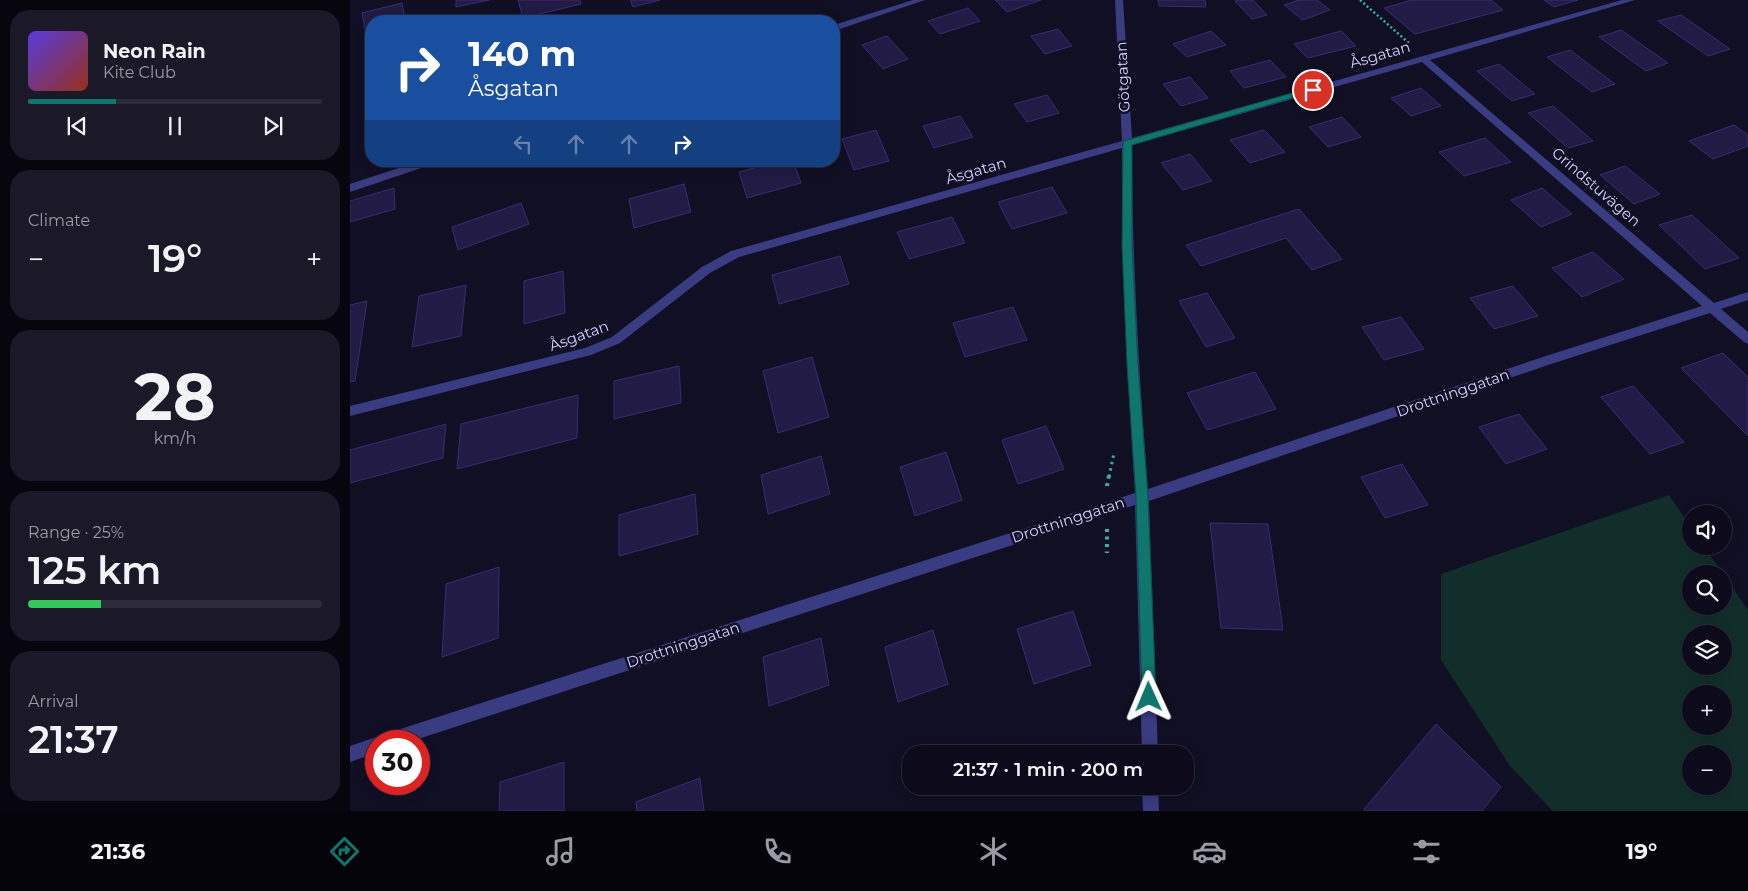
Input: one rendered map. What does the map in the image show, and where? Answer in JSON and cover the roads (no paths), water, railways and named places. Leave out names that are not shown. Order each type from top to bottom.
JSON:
[{"type":"street","points":[[840,26],[921,0]]},
{"type":"street","name":"Götgatan","points":[[1119,0],[1127,143],[1127,246],[1132,365],[1142,497],[1150,745]]},
{"type":"street","points":[[1594,0],[1604,8]]},
{"type":"street","name":"Åsgatan","points":[[350,411],[587,352],[616,340],[706,270],[735,254],[1631,0]]},
{"type":"street","name":"Grindstuvägen","points":[[1424,59],[1748,339]]},
{"type":"street","points":[[350,188],[414,167]]},
{"type":"street","name":"Drottninggatan","points":[[422,730],[1142,497],[1748,296]]},
{"type":"street","points":[[350,754],[365,749]]},
{"type":"street","points":[[1150,795],[1151,811]]}]
